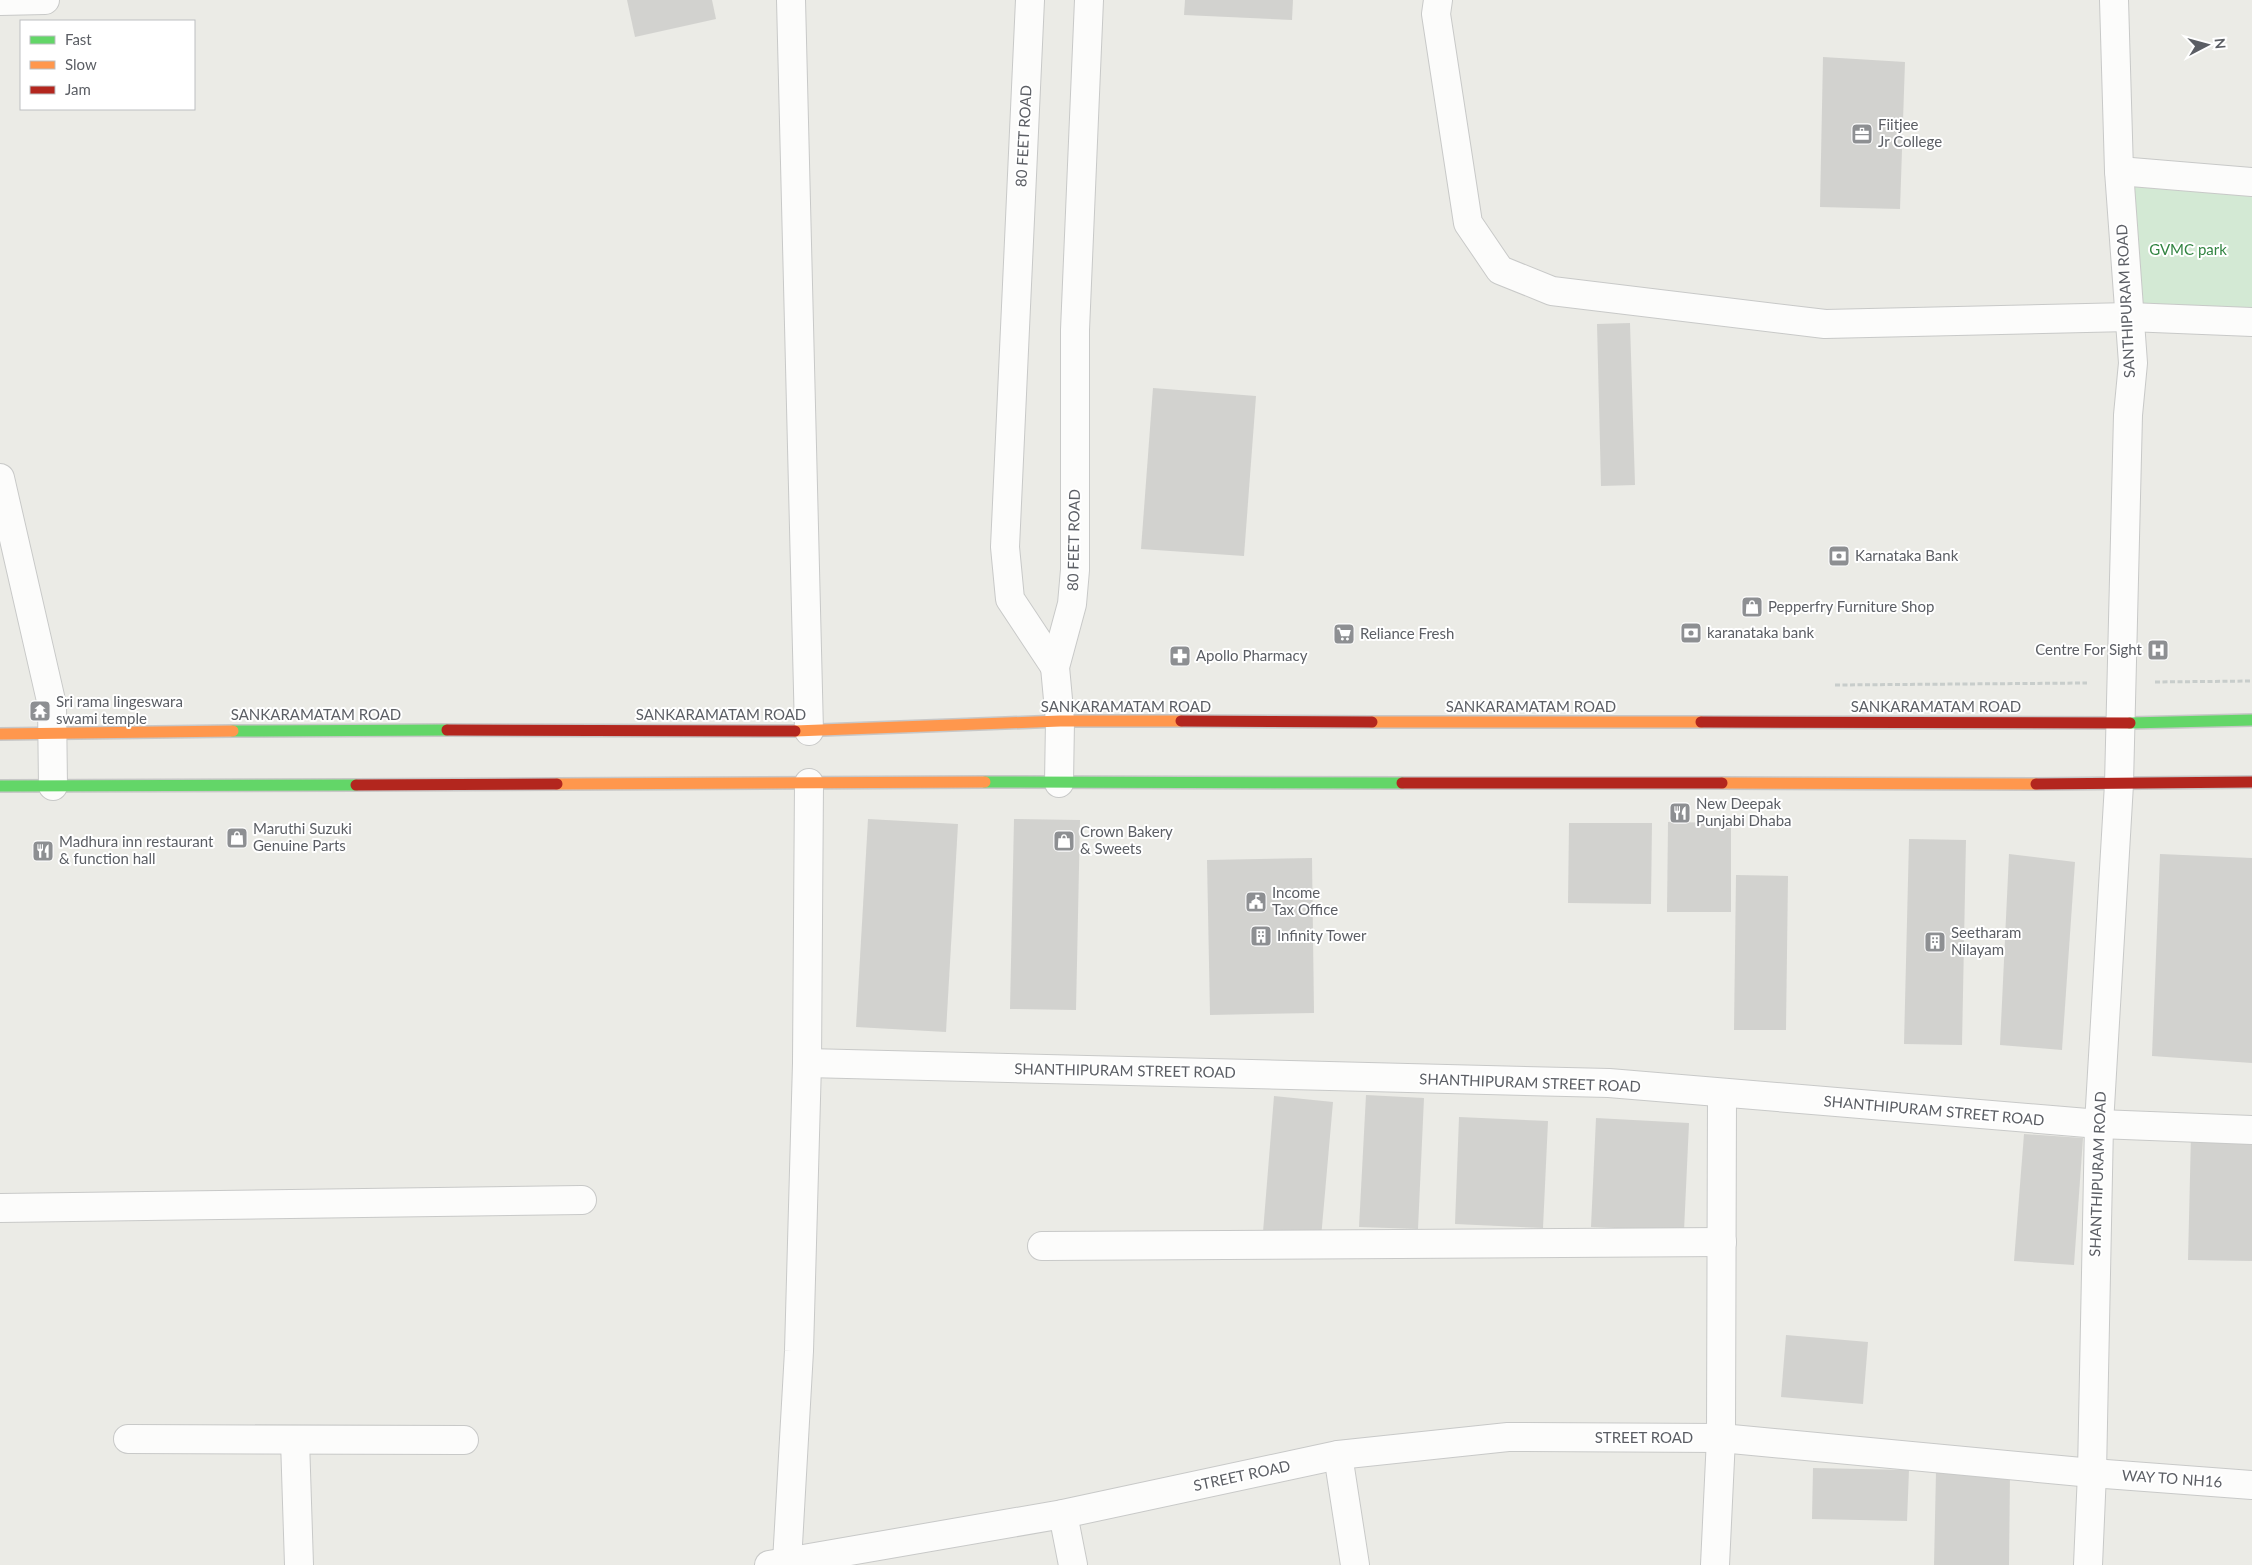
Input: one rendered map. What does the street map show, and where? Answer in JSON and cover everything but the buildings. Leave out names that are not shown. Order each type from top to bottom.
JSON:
[{"type":"main road","name":"SANKARAMATAM ROAD","points":[[0,734],[297,730],[809,731],[1060,722],[2120,723],[2252,720]]},
{"type":"main road","points":[[0,786],[808,783],[2119,784],[2252,782]]},
{"type":"street","points":[[0,1],[45,0]]},
{"type":"street","points":[[791,0],[809,731]]},
{"type":"street","name":"80 FEET ROAD","points":[[1030,0],[1005,547],[1010,600],[1055,667]]},
{"type":"street","name":"80 FEET ROAD","points":[[1055,667],[1072,604],[1075,570],[1076,330],[1089,0]]},
{"type":"street","points":[[1438,0],[1436,14],[1468,223],[1500,270],[1552,291],[1825,324],[2129,317],[2252,322]]},
{"type":"street","name":"SANTHIPURAM ROAD","points":[[2114,0],[2118,171],[2133,363],[2128,415],[2119,784]]},
{"type":"street","points":[[2118,171],[2252,182]]},
{"type":"street","points":[[0,478],[52,705],[53,786]]},
{"type":"street","points":[[1055,667],[1060,722],[1059,783]]},
{"type":"street","points":[[778,1564],[799,1351],[807,1063],[808,783]]},
{"type":"street","name":"SHANTHIPURAM ROAD","points":[[2088,1565],[2092,1473],[2098,1124],[2119,784]]},
{"type":"street","name":"SHANTHIPURAM STREET ROAD","points":[[807,1063],[1608,1084],[2098,1124],[2252,1130]]},
{"type":"street","points":[[1715,1565],[1721,1438],[1722,1094]]},
{"type":"street","points":[[0,1208],[582,1200]]},
{"type":"street","points":[[1042,1246],[1722,1242]]},
{"type":"street","name":"STREET ROAD","points":[[778,1564],[1063,1514],[1338,1455],[1508,1437],[1721,1438],[2092,1473]]},
{"type":"street","points":[[128,1440],[464,1440]]},
{"type":"street","points":[[295,1440],[299,1565]]},
{"type":"street","points":[[1338,1455],[1355,1565]]},
{"type":"street","name":"WAY TO NH16","points":[[2092,1473],[2252,1484]]},
{"type":"street","points":[[1063,1514],[1073,1565]]},
{"type":"green space","name":"GVMC park","points":[[2119,171],[2252,182],[2252,322],[2129,317]]},
{"type":"traffic: fast","points":[[2130,723],[2252,720]]},
{"type":"traffic: fast","points":[[233,731],[447,730]]},
{"type":"traffic: fast","points":[[985,782],[1402,783]]},
{"type":"traffic: fast","points":[[0,786],[356,785]]},
{"type":"traffic: slow","points":[[795,731],[1060,721],[1181,721]]},
{"type":"traffic: slow","points":[[1372,722],[1701,722]]},
{"type":"traffic: slow","points":[[0,734],[233,731]]},
{"type":"traffic: slow","points":[[557,784],[985,782]]},
{"type":"traffic: slow","points":[[1722,783],[2036,784]]},
{"type":"traffic: jam","points":[[1181,721],[1372,722]]},
{"type":"traffic: jam","points":[[1701,722],[2130,723]]},
{"type":"traffic: jam","points":[[447,730],[795,731]]},
{"type":"traffic: jam","points":[[2036,784],[2252,782]]},
{"type":"traffic: jam","points":[[1402,783],[1722,783]]},
{"type":"traffic: jam","points":[[356,785],[557,784]]},
{"type":"place","name":"Fiitjee Jr College","points":[[1862,134]]},
{"type":"place","name":"Karnataka Bank","points":[[1839,556]]},
{"type":"place","name":"Pepperfry Furniture Shop","points":[[1752,607]]},
{"type":"place","name":"karanataka bank","points":[[1691,633]]},
{"type":"place","name":"Reliance Fresh","points":[[1344,634]]},
{"type":"place","name":"Centre For Sight","points":[[2158,650]]},
{"type":"place","name":"Apollo Pharmacy","points":[[1180,656]]},
{"type":"place","name":"Sri rama lingeswara swami temple","points":[[40,711]]},
{"type":"place","name":"New Deepak Punjabi Dhaba","points":[[1680,813]]},
{"type":"place","name":"Maruthi Suzuki Genuine Parts","points":[[237,838]]},
{"type":"place","name":"Crown Bakery & Sweets","points":[[1064,841]]},
{"type":"place","name":"Madhura inn restaurant & function hall","points":[[43,851]]},
{"type":"place","name":"Income Tax Office","points":[[1256,902]]},
{"type":"place","name":"Infinity Tower","points":[[1261,936]]},
{"type":"place","name":"Seetharam Nilayam","points":[[1935,942]]}]
